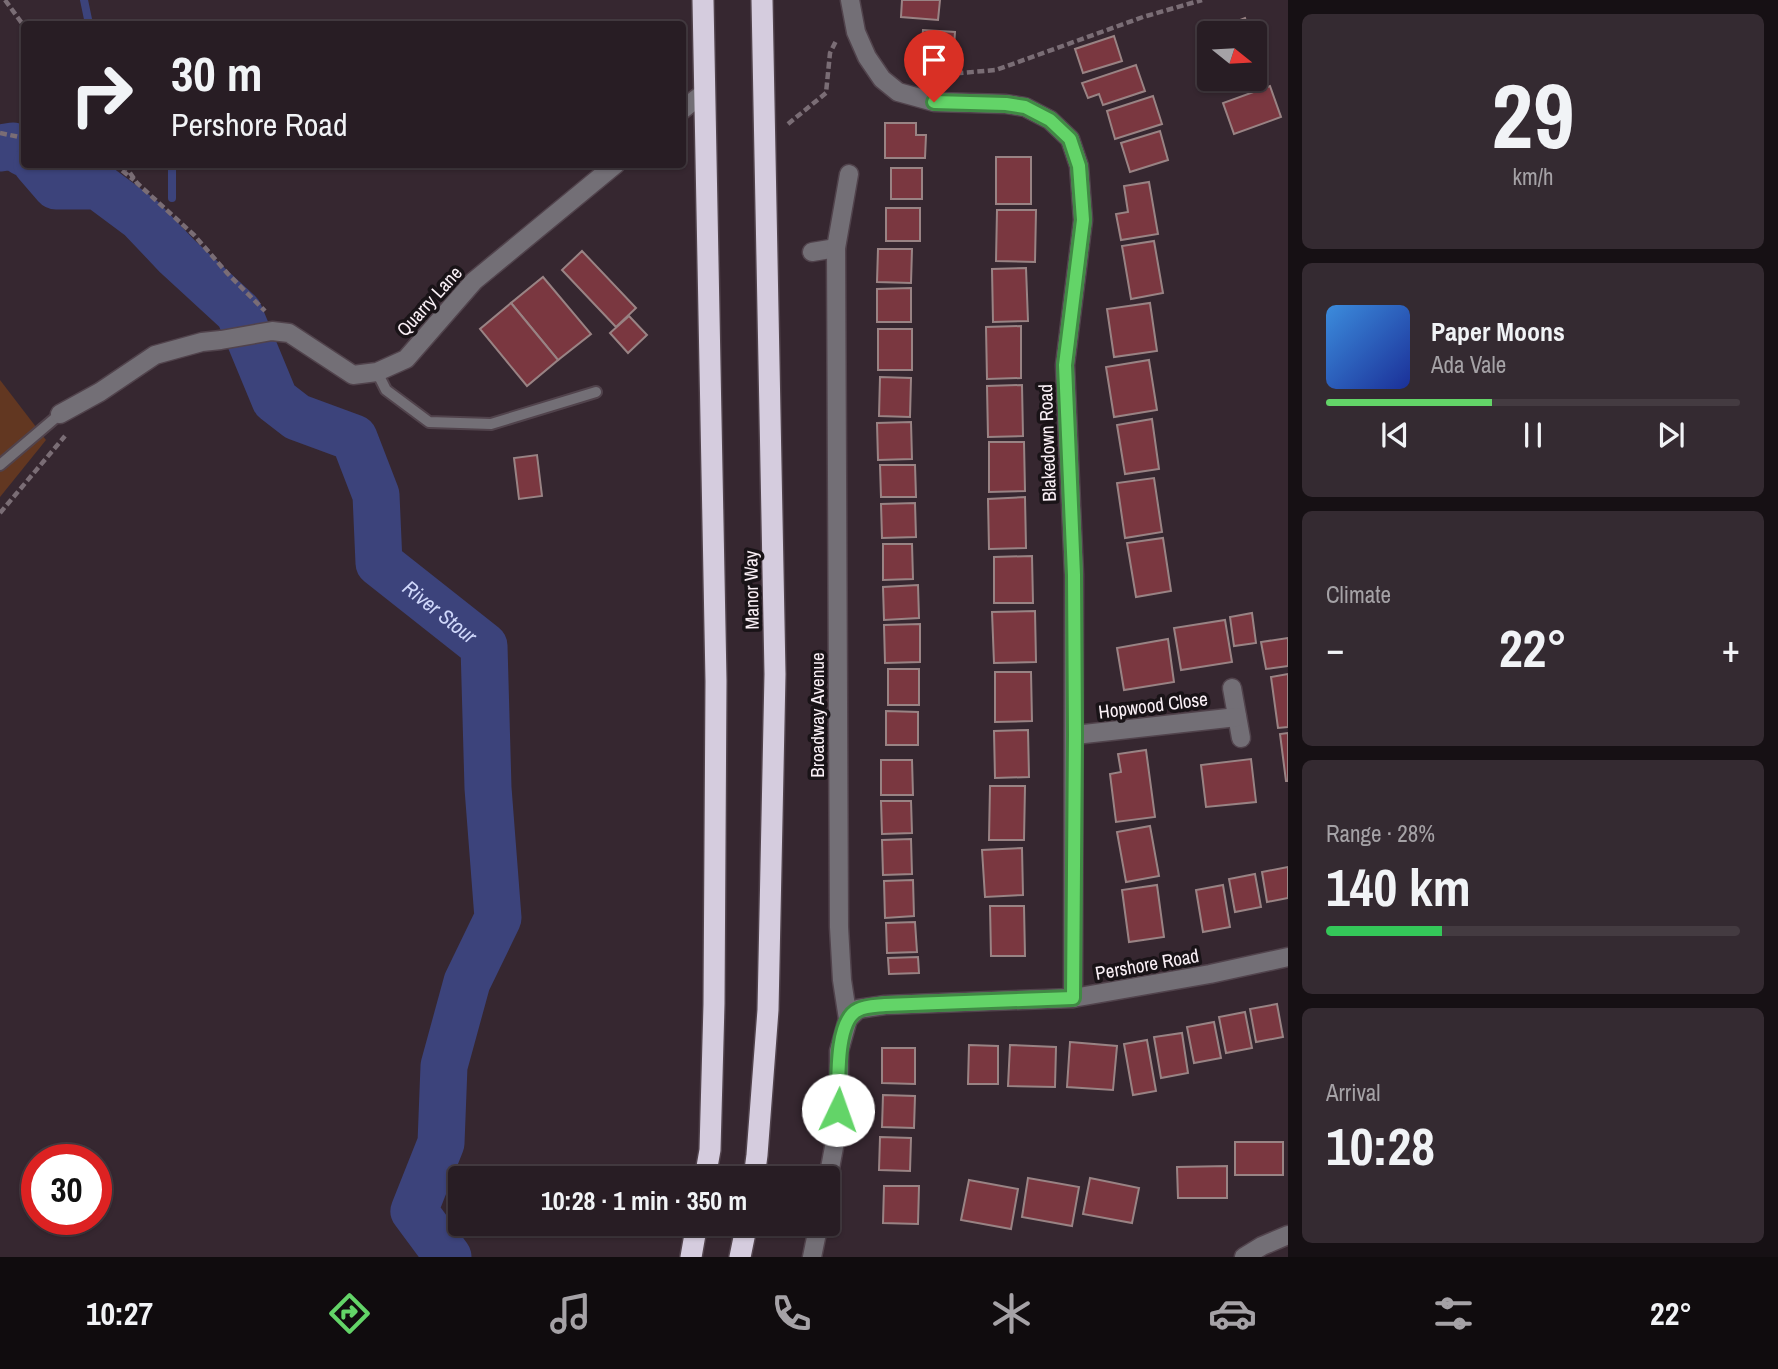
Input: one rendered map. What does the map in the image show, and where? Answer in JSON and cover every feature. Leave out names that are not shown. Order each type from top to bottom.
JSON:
[{"type":"highway","name":"Manor Way","points":[[703,0],[716,681],[714,1004],[710,1150],[707,1166]]},
{"type":"highway","name":"Manor Way","points":[[756,1166],[768,1010],[775,674],[762,0]]},
{"type":"highway","points":[[691,1257],[695,1236]]},
{"type":"highway","points":[[740,1257],[744,1236]]},
{"type":"street","name":"Blakedown Road","points":[[850,0],[856,32],[867,57],[883,79],[898,92],[934,102],[1025,107],[1050,120],[1070,139],[1079,166],[1083,220],[1065,365],[1074,575],[1073,998]]},
{"type":"street","points":[[686,107],[705,92]]},
{"type":"street","name":"Quarry Lane","points":[[377,372],[406,359],[474,281],[611,168]]},
{"type":"street","name":"Broadway Avenue","points":[[830,1166],[839,1091],[839,1051],[848,1018],[842,980],[839,927],[836,248],[849,174]]},
{"type":"street","points":[[812,251],[836,248]]},
{"type":"street","points":[[60,414],[100,392],[155,355],[202,342],[281,332],[353,374],[377,372]]},
{"type":"street","name":"Hopwood Close","points":[[1232,688],[1241,738]]},
{"type":"street","name":"Hopwood Close","points":[[1075,735],[1237,717]]},
{"type":"street","name":"Pershore Road","points":[[848,1018],[858,1010],[885,1005],[1073,998],[1288,957]]},
{"type":"street","points":[[1244,1257],[1288,1235]]},
{"type":"street","points":[[812,1257],[816,1236]]},
{"type":"lane","points":[[377,372],[386,390],[429,422],[491,424],[596,392]]},
{"type":"lane","points":[[0,466],[60,414]]},
{"type":"path","points":[[5,0],[21,22]]},
{"type":"path","points":[[920,76],[996,71],[1143,17],[1202,0]]},
{"type":"path","points":[[765,141],[826,93],[830,53],[835,41]]},
{"type":"path","points":[[0,133],[21,137]]},
{"type":"path","points":[[119,168],[194,235],[281,332]]},
{"type":"path","points":[[127,168],[137,183]]},
{"type":"path","points":[[0,513],[70,429]]},
{"type":"shaded area","points":[[0,380],[46,440],[0,497]]},
{"type":"building","points":[[902,0],[940,0],[938,20],[901,17]]},
{"type":"building","points":[[923,30],[955,32],[953,61],[921,58]]},
{"type":"building","points":[[1114,36],[1122,61],[1083,73],[1075,49]]},
{"type":"building","points":[[1136,65],[1145,91],[1103,105],[1099,94],[1088,98],[1082,83]]},
{"type":"building","points":[[1270,86],[1281,117],[1234,134],[1223,103],[1256,91],[1267,91]]},
{"type":"building","points":[[1153,96],[1162,124],[1115,139],[1107,111]]},
{"type":"building","points":[[885,123],[916,123],[916,135],[926,135],[925,158],[885,158]]},
{"type":"building","points":[[1160,131],[1168,160],[1130,172],[1121,143]]},
{"type":"building","points":[[996,157],[1031,157],[1031,204],[996,204]]},
{"type":"building","points":[[891,168],[922,168],[922,199],[891,199]]},
{"type":"building","points":[[1149,182],[1158,234],[1121,240],[1116,214],[1128,212],[1124,186]]},
{"type":"building","points":[[886,208],[920,208],[920,241],[886,241]]},
{"type":"building","points":[[997,210],[1036,210],[1035,262],[996,261]]},
{"type":"building","points":[[1154,241],[1163,293],[1131,299],[1122,246]]},
{"type":"building","points":[[878,249],[912,249],[911,283],[877,282]]},
{"type":"building","points":[[582,251],[636,308],[616,327],[562,270]]},
{"type":"building","points":[[1026,268],[1028,321],[993,322],[992,269]]},
{"type":"building","points":[[543,277],[591,334],[558,360],[511,303]]},
{"type":"building","points":[[911,288],[911,322],[877,322],[877,289]]},
{"type":"building","points":[[511,303],[558,360],[527,386],[480,329]]},
{"type":"building","points":[[1150,303],[1157,351],[1114,357],[1107,309]]},
{"type":"building","points":[[629,316],[647,335],[628,353],[610,333]]},
{"type":"building","points":[[1021,326],[1021,378],[987,379],[986,327]]},
{"type":"building","points":[[878,329],[912,329],[912,370],[878,370]]},
{"type":"building","points":[[1149,360],[1157,410],[1114,417],[1106,367]]},
{"type":"building","points":[[880,377],[911,378],[910,417],[879,416]]},
{"type":"building","points":[[1022,385],[1023,436],[988,437],[987,386]]},
{"type":"building","points":[[1152,419],[1159,469],[1125,474],[1117,425]]},
{"type":"building","points":[[911,422],[912,459],[878,460],[877,423]]},
{"type":"building","points":[[989,442],[1024,442],[1025,491],[989,492]]},
{"type":"building","points":[[537,455],[542,496],[519,499],[514,458]]},
{"type":"building","points":[[880,465],[915,465],[916,497],[881,497]]},
{"type":"building","points":[[1154,478],[1162,532],[1125,538],[1117,483]]},
{"type":"building","points":[[1025,497],[1026,548],[989,549],[988,499]]},
{"type":"building","points":[[915,503],[916,537],[882,538],[881,504]]},
{"type":"building","points":[[1163,538],[1171,591],[1136,597],[1127,543]]},
{"type":"building","points":[[883,544],[912,544],[913,579],[883,580]]},
{"type":"building","points":[[1032,556],[1033,603],[994,603],[994,557]]},
{"type":"building","points":[[918,585],[919,618],[884,620],[883,587]]},
{"type":"building","points":[[1035,611],[1036,662],[994,663],[992,612]]},
{"type":"building","points":[[1252,613],[1256,643],[1234,646],[1230,617]]},
{"type":"building","points":[[1225,620],[1232,662],[1181,670],[1174,628]]},
{"type":"building","points":[[920,624],[920,662],[885,663],[884,625]]},
{"type":"building","points":[[1288,638],[1288,666],[1266,669],[1261,642]]},
{"type":"building","points":[[1168,639],[1174,682],[1124,690],[1117,648]]},
{"type":"building","points":[[888,669],[919,669],[919,705],[888,705]]},
{"type":"building","points":[[995,672],[1031,672],[1032,721],[995,722]]},
{"type":"building","points":[[1288,674],[1288,727],[1278,728],[1271,677]]},
{"type":"building","points":[[886,711],[918,712],[918,745],[886,745]]},
{"type":"building","points":[[1028,730],[1029,777],[995,778],[994,731]]},
{"type":"building","points":[[1288,733],[1288,781],[1286,781],[1280,734]]},
{"type":"building","points":[[1146,750],[1155,817],[1116,822],[1110,774],[1121,772],[1118,754]]},
{"type":"building","points":[[1251,759],[1256,802],[1206,807],[1201,765]]},
{"type":"building","points":[[881,760],[912,760],[913,795],[881,795]]},
{"type":"building","points":[[990,786],[1025,786],[1024,840],[989,840]]},
{"type":"building","points":[[881,801],[911,801],[912,833],[882,834]]},
{"type":"building","points":[[1150,826],[1159,876],[1126,882],[1117,832]]},
{"type":"building","points":[[911,839],[912,874],[883,875],[882,840]]},
{"type":"building","points":[[1022,848],[1023,895],[985,897],[982,850]]},
{"type":"building","points":[[1288,867],[1288,898],[1267,902],[1262,872]]},
{"type":"building","points":[[1255,874],[1261,907],[1235,912],[1229,879]]},
{"type":"building","points":[[913,880],[914,916],[885,918],[884,881]]},
{"type":"building","points":[[1157,885],[1164,937],[1129,942],[1122,890]]},
{"type":"building","points":[[1223,885],[1230,927],[1203,932],[1196,890]]},
{"type":"building","points":[[990,906],[1024,906],[1025,956],[991,956]]},
{"type":"building","points":[[915,922],[917,952],[887,953],[886,923]]},
{"type":"building","points":[[918,957],[919,973],[889,974],[888,958]]},
{"type":"building","points":[[1277,1004],[1283,1037],[1256,1042],[1250,1009]]},
{"type":"building","points":[[1245,1012],[1252,1048],[1226,1053],[1219,1017]]},
{"type":"building","points":[[1214,1022],[1221,1058],[1194,1063],[1187,1027]]},
{"type":"building","points":[[1182,1033],[1188,1073],[1161,1078],[1154,1037]]},
{"type":"building","points":[[1147,1040],[1156,1091],[1133,1095],[1124,1044]]},
{"type":"building","points":[[1070,1042],[1117,1046],[1113,1090],[1067,1087]]},
{"type":"building","points":[[969,1045],[998,1046],[998,1084],[968,1084]]},
{"type":"building","points":[[1010,1045],[1056,1047],[1055,1087],[1008,1086]]},
{"type":"building","points":[[882,1048],[915,1048],[915,1084],[882,1083]]},
{"type":"building","points":[[883,1095],[915,1096],[914,1128],[882,1127]]},
{"type":"building","points":[[880,1137],[911,1138],[910,1171],[879,1170]]},
{"type":"building","points":[[1235,1142],[1283,1142],[1283,1175],[1235,1175]]},
{"type":"building","points":[[1227,1166],[1227,1198],[1178,1198],[1177,1167]]},
{"type":"building","points":[[1028,1178],[1079,1187],[1072,1226],[1022,1217]]},
{"type":"building","points":[[1090,1178],[1139,1188],[1132,1223],[1083,1214]]},
{"type":"building","points":[[969,1180],[1018,1189],[1011,1229],[961,1220]]},
{"type":"building","points":[[884,1186],[919,1186],[918,1224],[883,1223]]},
{"type":"waterway","points":[[84,0],[88,21]]},
{"type":"waterway","name":"River Stour","points":[[0,148],[13,146],[21,151]]},
{"type":"waterway","name":"River Stour","points":[[40,168],[56,186],[98,186],[141,218],[177,256],[239,313],[275,400],[297,417],[354,438],[376,495],[379,563],[484,646],[488,788],[498,918],[467,982],[444,1066],[441,1143],[414,1211],[448,1257]]},
{"type":"waterway","points":[[172,168],[172,198]]},
{"type":"waterway","points":[[177,237],[177,256]]},
{"type":"route","points":[[838,1110],[839,1051],[848,1018],[858,1010],[885,1005],[1073,998],[1074,575],[1065,365],[1083,220],[1079,166],[1070,139],[1050,120],[1025,107],[934,102]]}]
